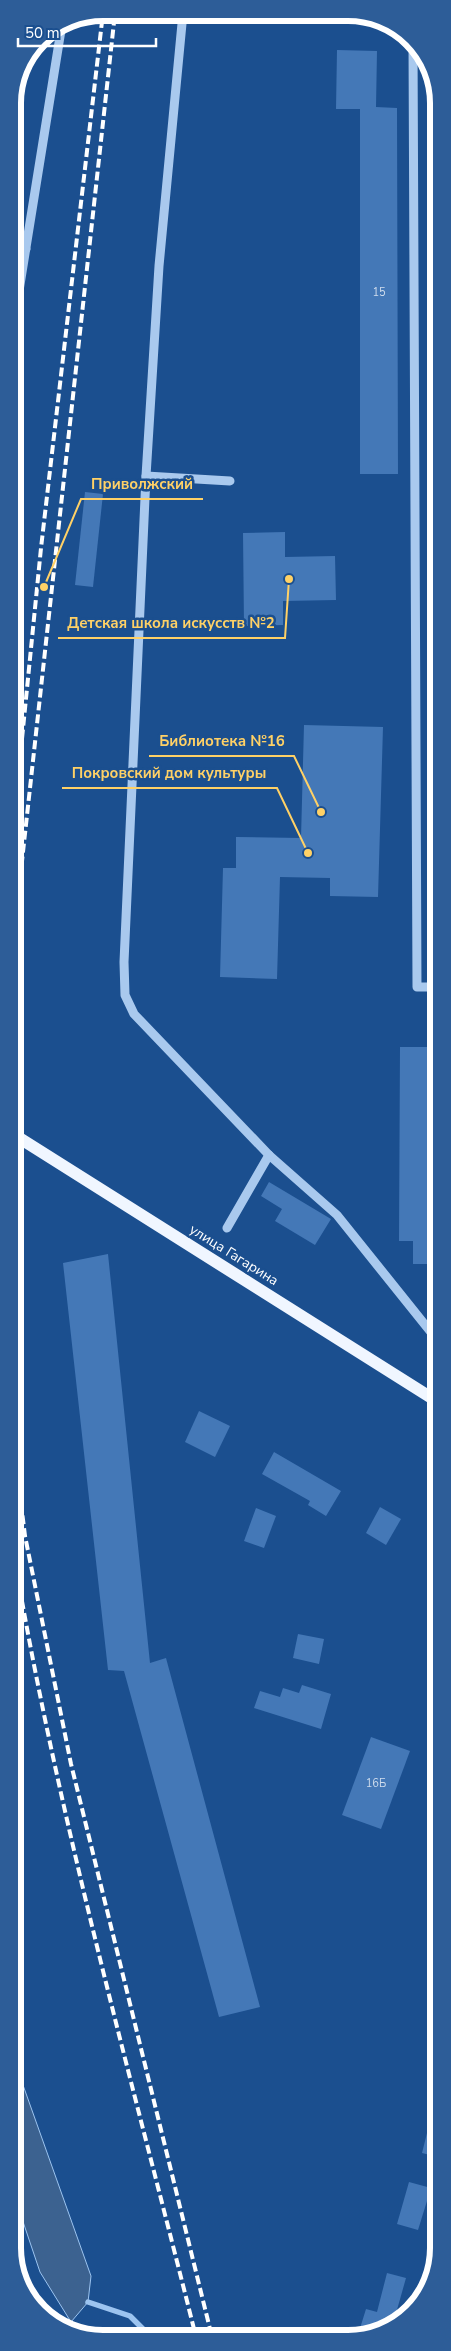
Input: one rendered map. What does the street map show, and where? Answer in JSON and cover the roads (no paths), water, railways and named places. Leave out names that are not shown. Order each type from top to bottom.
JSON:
[{"type":"main road","name":"улица Гагарина","points":[[21,1139],[430,1397]]},
{"type":"street","points":[[182,21],[159,266],[146,476],[124,952],[125,995],[134,1014],[269,1155],[337,1215],[430,1331]]},
{"type":"street","points":[[21,279],[60,34]]},
{"type":"street","points":[[414,55],[417,987],[430,987]]},
{"type":"street","points":[[21,246],[26,249]]},
{"type":"street","points":[[146,476],[230,481]]},
{"type":"street","points":[[227,1228],[269,1155]]},
{"type":"water","points":[[21,2079],[91,2276],[88,2302],[71,2322],[40,2272],[21,2216]]},
{"type":"waterway","points":[[88,2302],[130,2316],[144,2330]]},
{"type":"railway","points":[[21,749],[41,548],[102,21]]},
{"type":"railway","points":[[21,870],[114,21]]},
{"type":"railway","points":[[21,1503],[25,1536],[71,1764],[210,2330]]},
{"type":"railway","points":[[21,1593],[51,1748],[73,1846],[194,2330]]},
{"type":"place","name":"Детская школа искусств №2","points":[[289,579]]},
{"type":"place","name":"Приволжский","points":[[44,587]]},
{"type":"place","name":"Библиотека №16","points":[[321,812]]},
{"type":"place","name":"Покровский дом культуры","points":[[308,853]]}]
